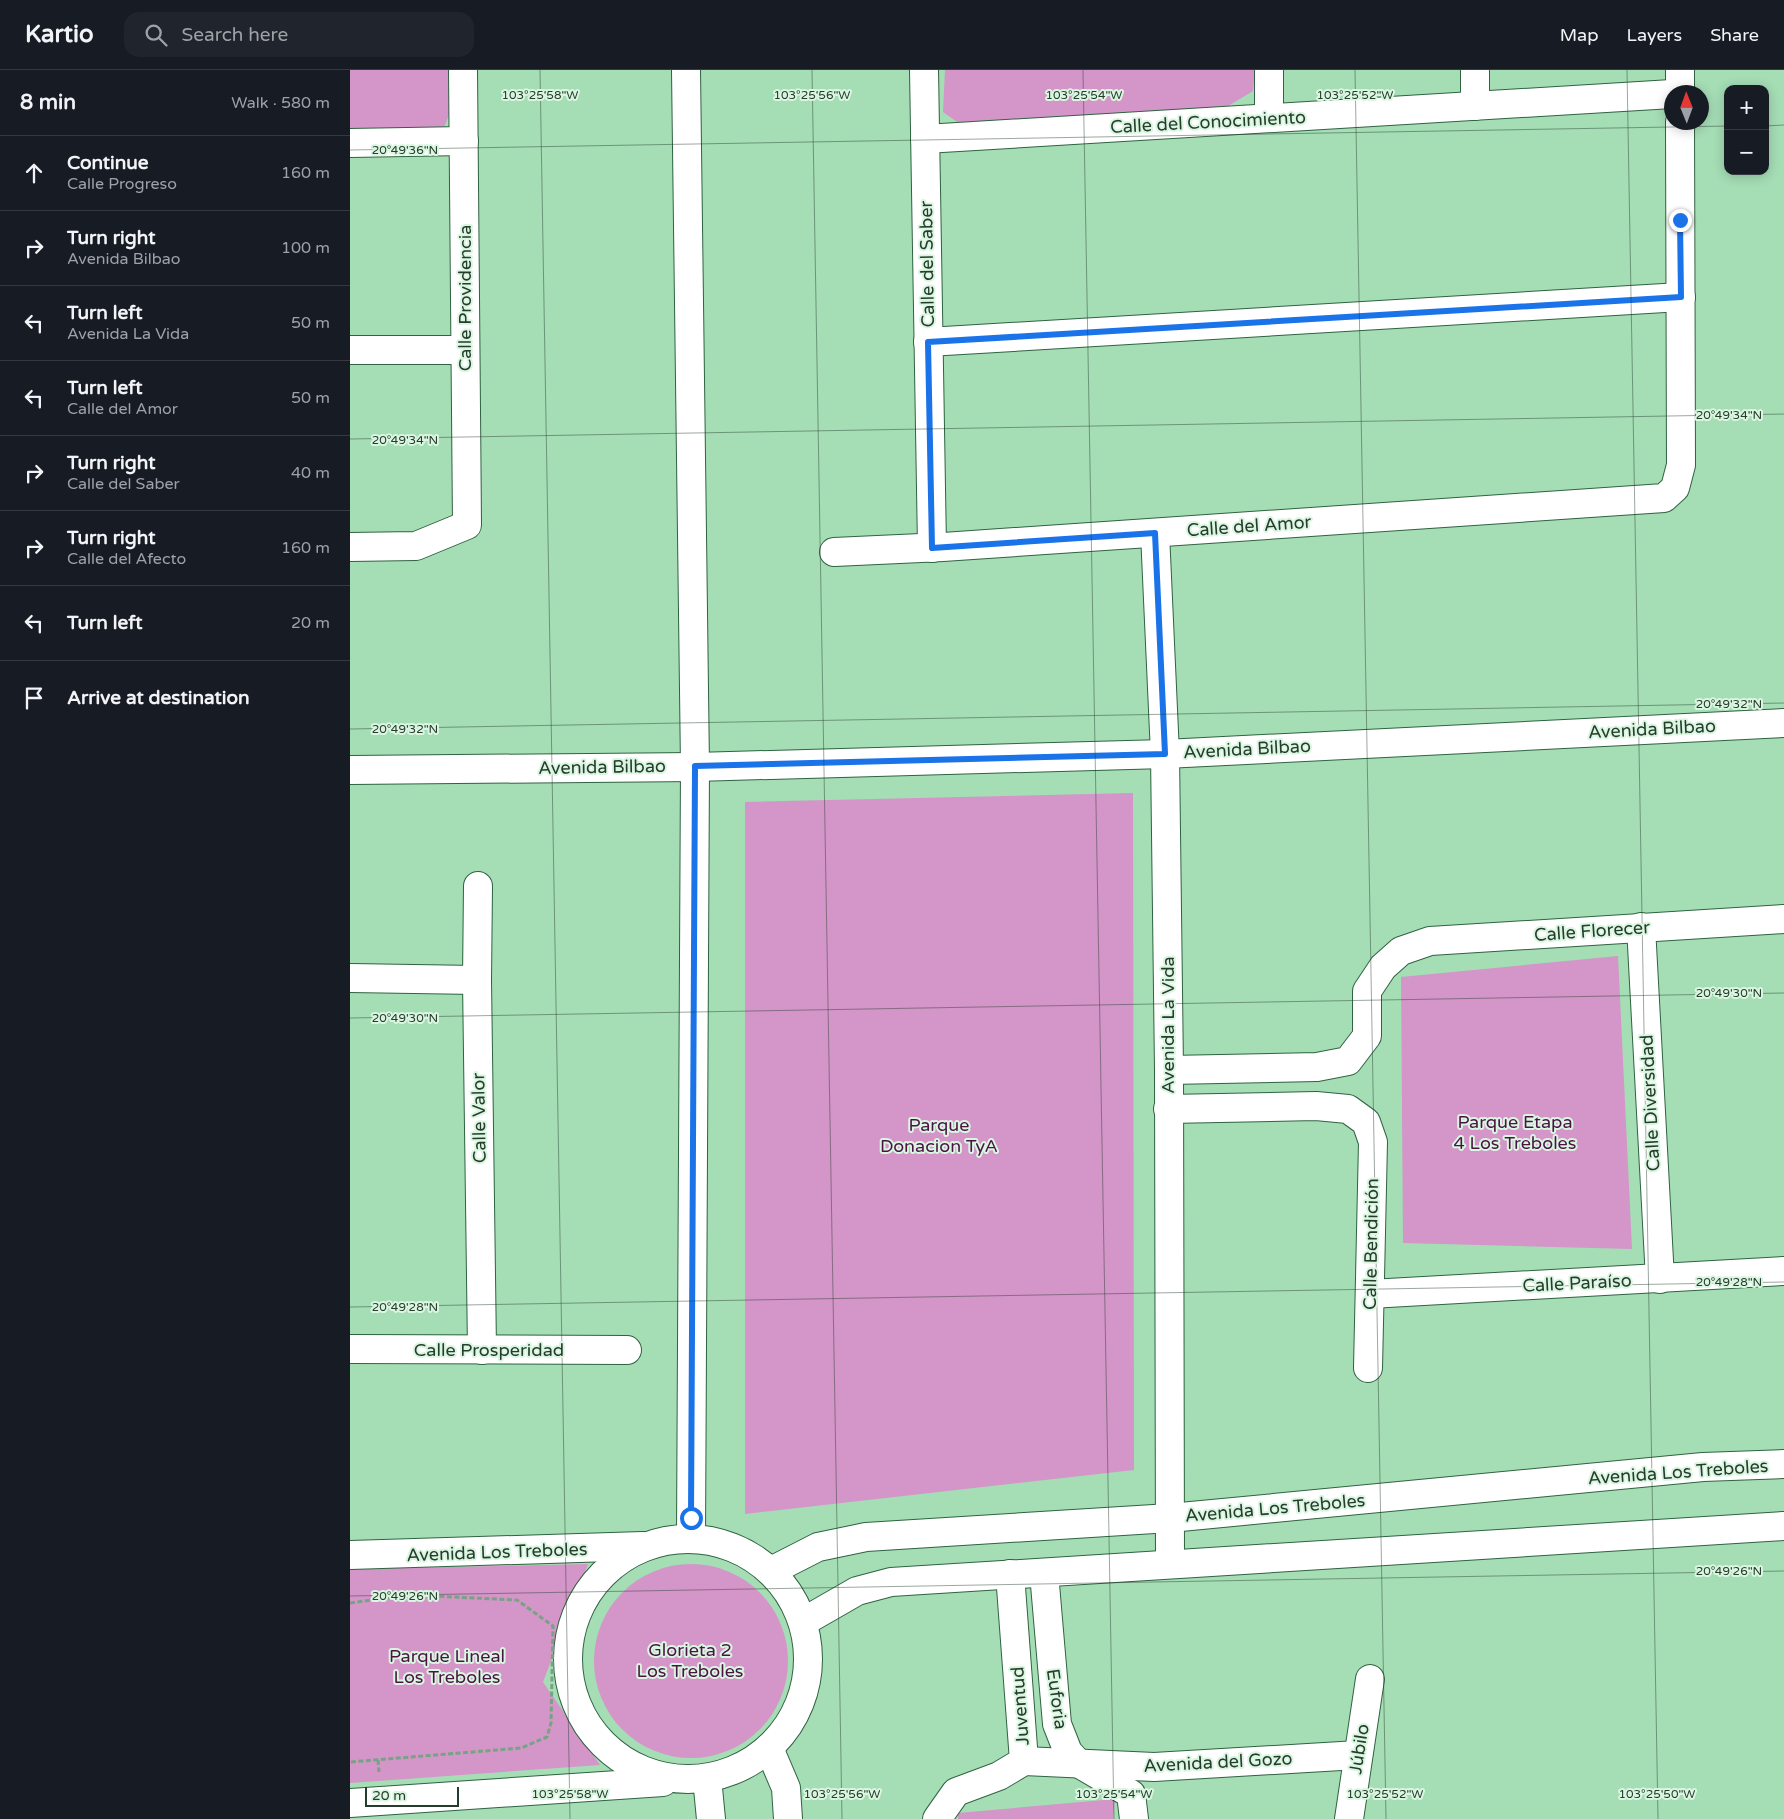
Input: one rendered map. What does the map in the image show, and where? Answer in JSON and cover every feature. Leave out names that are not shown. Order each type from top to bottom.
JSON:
[{"type":"street","name":"Calle Providencia","points":[[350,547],[416,546],[467,525],[463,70]]},
{"type":"street","points":[[686,70],[695,766],[691,1538]]},
{"type":"street","name":"Calle del Saber","points":[[924,70],[932,548]]},
{"type":"street","points":[[1269,70],[1270,118]]},
{"type":"street","points":[[1475,70],[1475,106]]},
{"type":"street","points":[[1680,70],[1680,85]]},
{"type":"street","name":"Calle del Conocimiento","points":[[925,139],[1664,94]]},
{"type":"street","points":[[928,342],[1681,297],[1680,130]]},
{"type":"street","points":[[350,143],[464,141]]},
{"type":"street","name":"Calle del Amor","points":[[834,552],[932,548],[1664,498],[1675,488],[1681,465],[1681,297]]},
{"type":"street","points":[[350,350],[465,350]]},
{"type":"street","name":"Avenida La Vida","points":[[1155,533],[1165,754],[1169,1070],[1170,1564]]},
{"type":"street","name":"Avenida Bilbao","points":[[350,770],[695,766],[1165,754],[1784,723]]},
{"type":"street","name":"Calle Valor","points":[[478,886],[477,980],[482,1350]]},
{"type":"street","name":"Calle Florecer","points":[[1169,1070],[1317,1067],[1348,1060],[1367,1036],[1367,991],[1383,967],[1401,951],[1430,941],[1784,919]]},
{"type":"street","name":"Calle Diversidad","points":[[1641,927],[1660,1279]]},
{"type":"street","points":[[350,978],[477,980]]},
{"type":"street","name":"Calle Bendición","points":[[1168,1109],[1316,1106],[1348,1110],[1366,1122],[1374,1142],[1368,1368]]},
{"type":"street","name":"Calle Paraíso","points":[[1370,1294],[1784,1271]]},
{"type":"street","name":"Calle Prosperidad","points":[[350,1348],[627,1350]]},
{"type":"street","name":"Avenida Los Treboles","points":[[771,1571],[818,1547],[866,1537],[1170,1518],[1702,1467],[1784,1464]]},
{"type":"street","points":[[803,1622],[857,1590],[891,1582],[1784,1526]]},
{"type":"street","points":[[350,1803],[699,1779],[740,1767],[769,1748],[791,1722],[805,1690],[809,1656],[803,1622],[771,1571],[734,1547],[691,1538],[667,1540],[643,1546],[597,1578],[570,1627],[569,1683],[592,1733],[635,1768],[699,1779]]},
{"type":"street","name":"Avenida Los Treboles","points":[[350,1555],[643,1546]]},
{"type":"street","name":"Euforia","points":[[1044,1573],[1057,1724],[1068,1752],[1078,1762],[1131,1794],[1134,1819]]},
{"type":"street","name":"Juventud","points":[[937,1819],[956,1792],[998,1776],[1024,1761],[1010,1574]]},
{"type":"street","name":"Júbilo","points":[[1349,1819],[1370,1679]]},
{"type":"street","points":[[769,1748],[786,1788],[788,1819]]},
{"type":"street","name":"Avenida del Gozo","points":[[1024,1761],[1078,1762],[1154,1768],[1358,1754]]},
{"type":"street","points":[[699,1779],[711,1819]]},
{"type":"path","points":[[350,1603],[410,1595],[518,1600],[553,1626],[551,1723],[547,1737],[521,1748],[350,1762]]},
{"type":"green space","points":[[350,70],[451,70],[449,115],[443,130],[350,133]]},
{"type":"green space","points":[[945,70],[1255,70],[1253,91],[1228,106],[963,126],[943,112]]},
{"type":"green space","name":"Parque Donacion TyA","points":[[1133,793],[1134,1470],[745,1514],[745,802]]},
{"type":"green space","name":"Parque Etapa 4 Los Treboles","points":[[1618,956],[1632,1249],[1403,1243],[1401,977]]},
{"type":"green space","name":"Parque Lineal Los Treboles","points":[[588,1564],[543,1682],[600,1765],[350,1783],[350,1569]]},
{"type":"green space","name":"Glorieta 2 Los Treboles","points":[[681,1564],[701,1564],[737,1575],[760,1592],[772,1607],[781,1624],[788,1651],[788,1671],[781,1698],[772,1715],[760,1730],[745,1742],[728,1751],[701,1758],[681,1758],[645,1747],[629,1736],[616,1723],[605,1707],[598,1689],[594,1671],[594,1651],[605,1615],[616,1599],[629,1586],[645,1575],[663,1568]]},
{"type":"green space","points":[[1115,1799],[1113,1819],[958,1819],[958,1813]]},
{"type":"route","points":[[691,1518],[695,766],[1165,754],[1155,533],[932,548],[928,342],[1681,297],[1680,220]]}]
